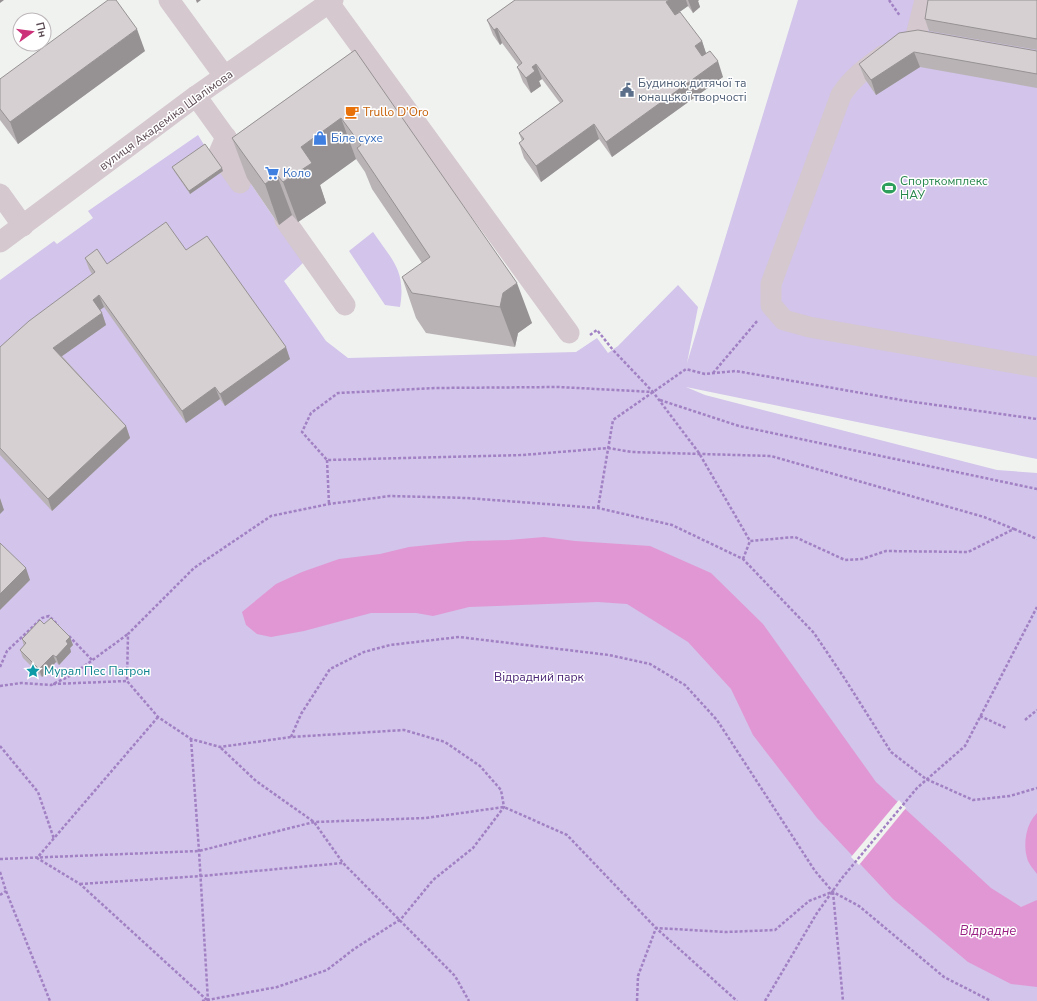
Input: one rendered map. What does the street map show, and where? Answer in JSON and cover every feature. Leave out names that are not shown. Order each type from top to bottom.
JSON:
[{"type":"street","points":[[169,0],[220,70]]},
{"type":"street","points":[[925,0],[924,41],[901,43],[859,73],[848,84],[841,95],[771,284],[770,305],[784,320],[809,327],[1037,367]]},
{"type":"street","points":[[327,1],[569,333]]},
{"type":"street","name":"вулиця Академіка Шалімова","points":[[0,242],[21,223],[220,70],[327,1]]},
{"type":"street","name":"вулиця Академіка Шалімова","points":[[0,234],[21,223],[327,1]]},
{"type":"street","points":[[196,96],[226,137],[246,179]]},
{"type":"street","points":[[0,194],[21,223]]},
{"type":"street","points":[[285,220],[345,305]]},
{"type":"path","points":[[713,373],[770,305]]},
{"type":"path","points":[[597,330],[613,350],[660,400],[700,453],[750,541]]},
{"type":"path","points":[[598,508],[613,420],[686,369],[705,374],[736,371],[907,401],[1037,420]]},
{"type":"path","points":[[329,504],[327,460],[302,432],[311,413],[338,393],[436,388],[558,387],[653,392]]},
{"type":"path","points":[[660,400],[739,426],[1037,489]]},
{"type":"path","points":[[327,460],[523,456],[608,448],[632,452],[771,456],[984,517],[1037,539]]},
{"type":"path","points":[[51,684],[72,676],[128,634],[194,568],[271,516],[329,504],[390,496],[467,498],[598,508],[672,525],[743,558],[814,633],[891,752],[926,779],[973,800],[1010,796],[1037,788]]},
{"type":"path","points":[[750,541],[795,538],[845,560],[862,560],[886,551],[968,552],[1014,529]]},
{"type":"path","points":[[743,558],[750,541]]},
{"type":"path","points":[[765,1001],[817,913],[842,878],[909,797],[926,779],[965,746],[1037,607]]},
{"type":"path","points":[[0,667],[7,651],[42,618],[49,616],[60,627]]},
{"type":"path","points":[[65,633],[92,660]]},
{"type":"path","points":[[128,634],[127,680],[158,717],[191,739],[220,747],[291,737],[404,730],[445,742],[480,766],[501,790],[504,807],[473,848],[433,880],[401,919],[354,949],[327,970],[277,987],[202,1001]]},
{"type":"path","points":[[291,737],[301,714],[330,670],[364,652],[390,645],[459,637],[608,655],[650,664],[685,685],[717,720],[815,871],[833,892],[859,906],[944,977],[991,1001]]},
{"type":"path","points":[[0,686],[21,683],[51,684],[127,680]]},
{"type":"path","points":[[1025,720],[1037,710]]},
{"type":"path","points":[[980,716],[1006,728]]},
{"type":"path","points":[[37,858],[158,717]]},
{"type":"path","points":[[191,739],[200,851],[208,1001]]},
{"type":"path","points":[[0,746],[38,792],[54,840]]},
{"type":"path","points":[[220,747],[256,780],[314,822],[343,863],[401,919],[455,976],[469,1001]]},
{"type":"path","points":[[0,859],[200,851],[314,822],[426,818],[504,807],[567,835],[656,928],[737,1001]]},
{"type":"path","points":[[37,858],[80,884],[208,1001]]},
{"type":"path","points":[[80,884],[201,876],[343,863]]},
{"type":"path","points":[[0,872],[6,891],[50,1001]]},
{"type":"path","points":[[0,895],[6,891]]},
{"type":"path","points":[[656,928],[726,932],[774,930],[809,901],[833,892]]},
{"type":"path","points":[[833,892],[843,1001]]},
{"type":"path","points":[[637,1001],[638,976],[656,928]]},
{"type":"green space","name":"Відрадний парк","points":[[798,0],[1037,0],[1037,459],[686,387],[705,395],[997,470],[1037,473],[1037,1001],[0,1001],[0,280],[54,241],[57,244],[93,218],[88,211],[198,135],[206,148],[247,178],[304,262],[284,281],[326,341],[348,358],[576,352],[597,338],[608,353],[618,346],[678,285],[698,307],[687,363]]},
{"type":"green space","points":[[373,232],[392,259],[399,275],[401,284],[400,307],[385,305],[349,251]]},
{"type":"water","name":"Відрадне","points":[[544,537],[575,541],[650,546],[711,573],[763,624],[876,782],[991,888],[1021,907],[1037,900],[1037,987],[1011,984],[968,962],[893,899],[817,818],[753,735],[731,689],[688,642],[627,604],[598,602],[469,607],[433,616],[416,613],[371,613],[304,631],[271,637],[257,634],[246,625],[242,612],[276,584],[302,572],[339,559],[380,554],[409,547],[468,541]]},
{"type":"water","points":[[1037,813],[1037,874],[1028,860],[1025,846],[1028,828],[1033,817]]},
{"type":"pier","points":[[899,800],[906,808],[859,865],[851,857]]},
{"type":"building","points":[[108,0],[116,0],[137,29],[10,122],[0,109],[0,79],[37,52],[52,52],[52,41]]},
{"type":"building","name":"Будинок дитячої та юнацької творчості","points":[[515,0],[669,0],[666,2],[675,15],[680,12],[702,41],[695,46],[702,56],[710,51],[718,61],[606,142],[594,124],[536,166],[519,143],[524,139],[519,133],[563,101],[536,64],[532,67],[535,71],[526,78],[517,67],[522,63],[497,28],[494,30],[487,20]]},
{"type":"building","points":[[928,0],[1037,0],[1037,39],[925,19]]},
{"type":"building","points":[[918,30],[1037,51],[1037,74],[914,52],[871,80],[859,64],[899,33]]},
{"type":"building","points":[[355,50],[517,283],[503,293],[500,307],[412,293],[402,277],[430,257],[357,148],[361,145],[341,118],[301,147],[312,163],[283,182],[277,175],[265,184],[232,138]]},
{"type":"building","points":[[205,144],[222,168],[189,191],[172,167]]},
{"type":"building","points":[[166,222],[186,250],[207,236],[286,347],[220,394],[215,387],[182,411],[99,295],[93,300],[102,313],[53,348],[126,426],[48,499],[0,448],[0,347],[29,321],[95,272],[85,258],[97,249],[107,264]]},
{"type":"building","points":[[0,543],[26,568],[0,594]]},
{"type":"building","points":[[51,618],[70,637],[66,641],[68,644],[56,657],[53,655],[39,669],[20,650],[26,643],[22,639],[40,620],[44,624]]},
{"type":"place","name":"Будинок дитячої та юнацької творчості","points":[[627,90]]},
{"type":"place","name":"Trullo D'Oro","points":[[352,112]]},
{"type":"place","name":"Біле сухе","points":[[320,138]]},
{"type":"place","name":"Коло","points":[[272,173]]},
{"type":"place","name":"Спорткомплекс НАУ","points":[[889,188]]},
{"type":"place","name":"Мурал Пес Патрон","points":[[33,671]]}]
